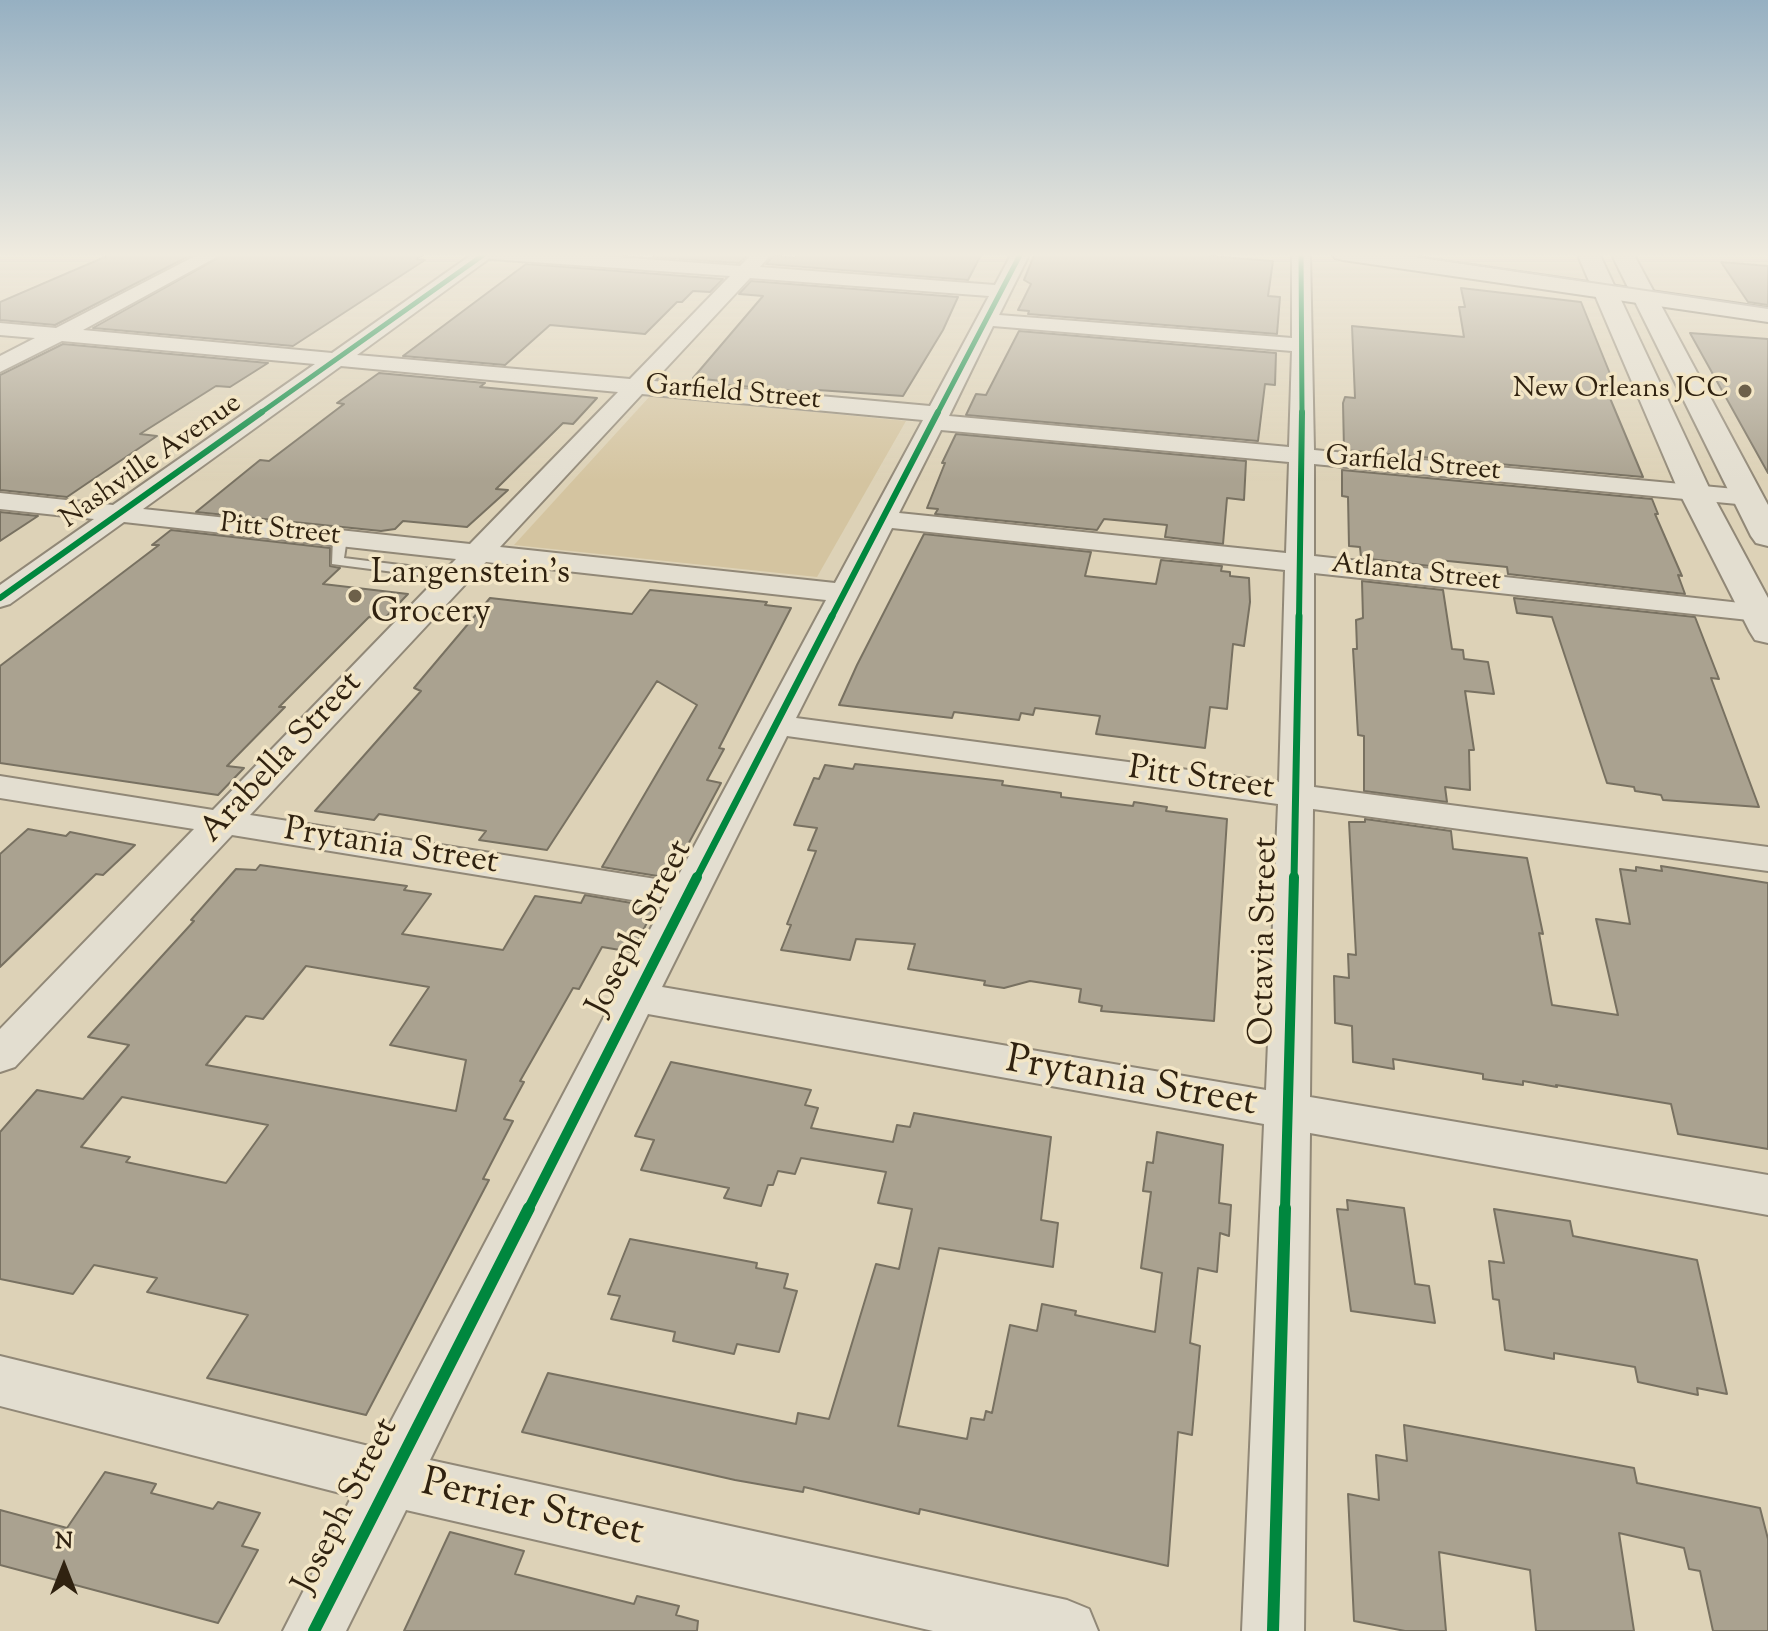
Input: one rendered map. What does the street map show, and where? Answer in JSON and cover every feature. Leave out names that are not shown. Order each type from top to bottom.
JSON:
[{"type":"street","name":"Garfield Street","points":[[1,329],[636,386],[1301,455],[1748,497]]},
{"type":"street","points":[[0,365],[67,329]]},
{"type":"street","name":"Nashville Avenue","points":[[0,598],[381,329]]},
{"type":"street","name":"Arabella Street","points":[[0,1056],[690,329]]},
{"type":"street","name":"Joseph Street","points":[[314,1631],[687,896],[983,329]]},
{"type":"street","points":[[1181,329],[1303,345]]},
{"type":"street","name":"Octavia Street","points":[[1273,1631],[1289,1113],[1303,329]]},
{"type":"street","points":[[1622,329],[1695,492],[1765,619]]},
{"type":"street","points":[[1662,329],[1768,536]]},
{"type":"street","name":"Pitt Street","points":[[0,501],[846,593]]},
{"type":"street","name":"Atlanta Street","points":[[884,519],[1300,563],[1765,619]]},
{"type":"street","name":"Pitt Street","points":[[777,725],[1768,859]]},
{"type":"street","name":"Prytania Street","points":[[0,787],[687,896]]},
{"type":"street","name":"Prytania Street","points":[[636,997],[1768,1195]]},
{"type":"street","name":"Perrier Street","points":[[0,1381],[391,1479],[1067,1631]]},
{"type":"lane","points":[[340,538],[337,561],[456,576]]},
{"type":"shaded area","points":[[650,396],[906,421],[817,577],[514,545]]},
{"type":"building","points":[[105,329],[319,329],[293,346]]},
{"type":"building","points":[[439,329],[545,329],[505,365],[403,356]]},
{"type":"building","points":[[593,329],[650,329],[645,334]]},
{"type":"building","points":[[735,329],[943,329],[903,396],[818,390],[817,393],[719,384],[722,381],[693,378]]},
{"type":"building","points":[[1216,329],[1277,329],[1277,334]]},
{"type":"building","points":[[1352,329],[1464,337],[1463,329],[1592,329],[1617,391],[1607,391],[1643,477],[1344,450],[1343,403],[1345,397],[1355,398]]},
{"type":"building","points":[[1019,331],[1276,353],[1275,385],[1265,384],[1258,441],[966,415],[976,394],[986,395]]},
{"type":"building","name":"New Orleans JCC","points":[[1690,333],[1768,339],[1768,473]]},
{"type":"building","points":[[63,344],[268,363],[230,387],[216,386],[140,434],[157,436],[67,497],[0,490],[0,375]]},
{"type":"building","points":[[379,373],[485,383],[480,387],[597,398],[573,424],[563,423],[496,489],[508,490],[467,527],[403,521],[395,529],[381,531],[196,512],[260,460],[269,461],[344,404],[337,403]]},
{"type":"building","points":[[956,434],[1246,461],[1244,500],[1227,498],[1223,544],[1165,537],[1167,525],[1104,519],[1097,530],[935,514],[938,509],[927,508],[945,463],[942,463]]},
{"type":"building","points":[[1342,470],[1652,499],[1658,514],[1655,514],[1682,576],[1678,575],[1685,594],[1508,574],[1507,567],[1438,560],[1439,567],[1361,558],[1360,547],[1349,546],[1348,497],[1342,496]]},
{"type":"building","points":[[0,512],[38,516],[0,541]]},
{"type":"building","points":[[171,530],[330,548],[330,566],[340,568],[323,584],[408,594],[384,619],[369,617],[279,707],[285,707],[227,766],[244,768],[218,795],[0,763],[0,666],[159,545],[152,545]]},
{"type":"building","points":[[924,534],[1091,552],[1085,576],[1156,584],[1161,560],[1222,566],[1221,571],[1230,572],[1230,576],[1249,578],[1250,602],[1244,646],[1233,644],[1227,709],[1210,707],[1205,748],[1096,734],[1100,716],[1035,708],[1033,715],[1021,713],[1019,720],[954,712],[952,718],[839,705]]},
{"type":"building","points":[[1362,581],[1443,590],[1452,649],[1463,650],[1464,659],[1488,662],[1494,694],[1465,691],[1474,750],[1469,750],[1470,790],[1445,787],[1447,802],[1364,791],[1364,736],[1358,735],[1353,649],[1357,649],[1356,620],[1363,618]]},
{"type":"building","points":[[650,590],[767,602],[765,605],[791,608],[719,748],[724,749],[707,780],[721,783],[670,878],[602,867],[697,705],[657,681],[547,850],[479,840],[486,831],[379,814],[374,820],[315,811],[421,691],[414,688],[490,598],[632,614]]},
{"type":"building","points":[[1514,598],[1695,617],[1719,679],[1711,678],[1759,807],[1663,800],[1661,795],[1607,783],[1552,617],[1517,613]]},
{"type":"building","points":[[855,764],[1003,781],[1002,785],[1061,793],[1061,797],[1133,806],[1134,802],[1167,807],[1166,811],[1227,819],[1214,1021],[1101,1011],[1102,1006],[1079,1002],[1081,989],[1030,981],[1004,988],[984,985],[985,981],[908,969],[915,944],[856,939],[850,960],[781,950],[791,925],[787,924],[816,851],[808,850],[817,828],[794,825],[814,778],[819,779],[825,765],[853,769]]},
{"type":"building","points":[[1365,819],[1451,831],[1453,849],[1527,858],[1543,934],[1539,933],[1552,1005],[1618,1015],[1596,919],[1630,924],[1620,869],[1636,871],[1636,867],[1662,871],[1661,866],[1768,883],[1768,1149],[1678,1134],[1671,1104],[1556,1085],[1523,1081],[1523,1085],[1483,1079],[1483,1074],[1393,1059],[1394,1069],[1353,1062],[1352,1026],[1335,1023],[1334,976],[1349,978],[1348,954],[1356,955],[1349,822],[1365,822]]},
{"type":"building","points":[[28,829],[66,836],[70,832],[135,845],[103,875],[96,874],[0,967],[0,854]]},
{"type":"building","points":[[260,865],[407,886],[404,890],[431,894],[402,934],[503,950],[535,896],[581,903],[585,895],[655,907],[632,952],[602,947],[579,989],[573,988],[520,1081],[524,1082],[504,1119],[513,1121],[483,1179],[489,1180],[366,1415],[207,1378],[248,1315],[147,1292],[157,1278],[94,1265],[73,1294],[0,1279],[0,1132],[37,1090],[83,1099],[129,1045],[88,1037],[194,921],[191,920],[236,869],[256,870]],"holes":[[[306,966],[429,987],[390,1045],[466,1060],[456,1111],[206,1065],[246,1016],[263,1019]],[[122,1097],[268,1125],[226,1183],[126,1162],[130,1157],[81,1147]]]},
{"type":"building","points":[[671,1062],[811,1090],[805,1105],[818,1108],[811,1128],[893,1142],[897,1125],[910,1127],[914,1113],[1051,1137],[1041,1220],[1058,1223],[1053,1267],[939,1248],[898,1426],[967,1439],[971,1418],[984,1420],[986,1411],[992,1413],[1010,1325],[1037,1331],[1042,1304],[1076,1311],[1075,1315],[1155,1332],[1162,1273],[1141,1268],[1151,1192],[1143,1191],[1147,1162],[1153,1163],[1157,1132],[1223,1145],[1219,1203],[1231,1205],[1229,1236],[1220,1233],[1217,1272],[1198,1268],[1190,1343],[1200,1346],[1192,1435],[1178,1432],[1168,1566],[920,1509],[919,1514],[804,1487],[803,1492],[735,1480],[522,1432],[548,1373],[796,1424],[798,1413],[829,1419],[876,1264],[899,1269],[912,1209],[878,1203],[886,1172],[801,1158],[795,1174],[778,1171],[773,1185],[768,1185],[761,1206],[724,1198],[729,1188],[641,1170],[654,1140],[635,1136]]},
{"type":"building","points":[[1347,1200],[1404,1208],[1415,1284],[1429,1286],[1435,1323],[1351,1311],[1337,1209],[1348,1210]]},
{"type":"building","points":[[1494,1209],[1570,1221],[1573,1236],[1697,1260],[1727,1394],[1697,1388],[1698,1395],[1638,1382],[1635,1367],[1554,1353],[1554,1359],[1505,1350],[1499,1300],[1493,1299],[1489,1261],[1504,1263]]},
{"type":"building","points":[[630,1239],[757,1263],[756,1268],[788,1274],[784,1288],[797,1291],[779,1352],[737,1344],[734,1354],[673,1341],[675,1332],[611,1319],[620,1296],[608,1294]]},
{"type":"building","points":[[1404,1425],[1634,1468],[1637,1483],[1760,1508],[1768,1539],[1768,1631],[1713,1631],[1700,1571],[1689,1569],[1684,1548],[1619,1533],[1634,1631],[1536,1631],[1530,1570],[1439,1552],[1446,1631],[1405,1631],[1354,1621],[1348,1494],[1379,1500],[1376,1455],[1407,1461]]},
{"type":"building","points":[[105,1472],[156,1484],[151,1493],[213,1509],[218,1502],[260,1513],[242,1546],[258,1550],[218,1623],[0,1565],[0,1510],[67,1528]]},
{"type":"building","points":[[450,1532],[524,1551],[515,1574],[634,1604],[637,1596],[679,1606],[676,1615],[698,1621],[697,1631],[404,1631]]},
{"type":"cycle path","points":[[0,598],[379,329]]},
{"type":"cycle path","points":[[314,1631],[687,896],[981,329]]},
{"type":"cycle path","points":[[1273,1631],[1296,794],[1303,329]]},
{"type":"place","name":"New Orleans JCC","points":[[1745,391]]},
{"type":"place","name":"Langenstein's Grocery","points":[[355,596]]}]
